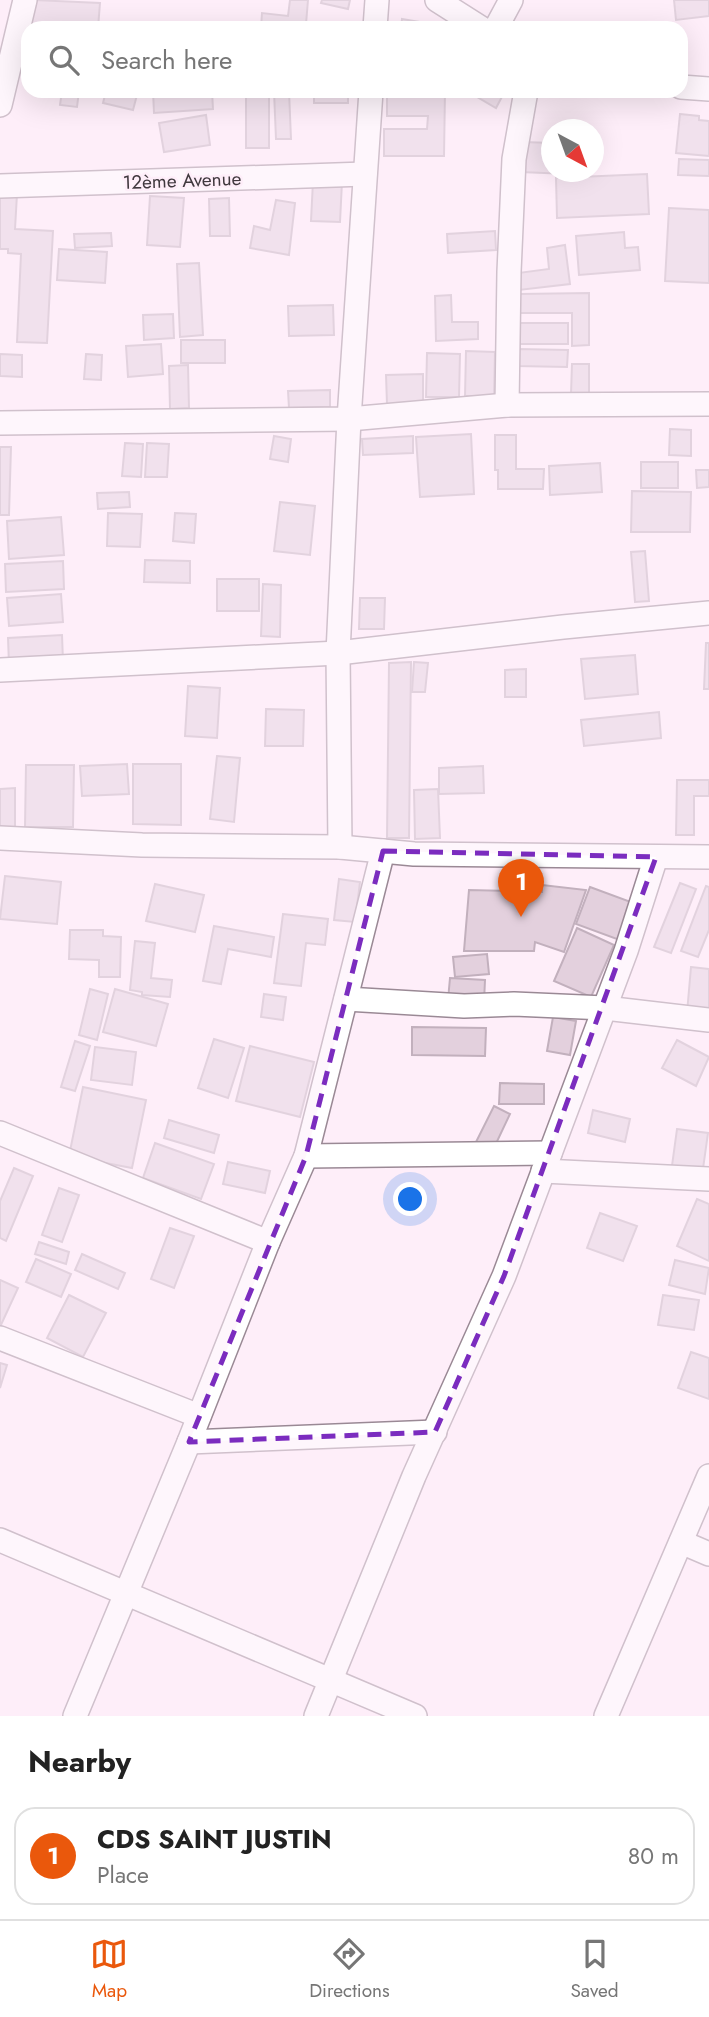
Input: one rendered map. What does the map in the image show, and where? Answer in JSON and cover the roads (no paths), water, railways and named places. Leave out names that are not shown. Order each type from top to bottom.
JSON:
[{"type":"street","points":[[0,105],[25,0]]},
{"type":"street","points":[[376,21],[377,0]]},
{"type":"street","points":[[437,0],[470,21]]},
{"type":"street","points":[[500,21],[511,0]]},
{"type":"street","points":[[688,88],[709,89]]},
{"type":"street","points":[[340,848],[338,653],[349,419],[370,98]]},
{"type":"street","points":[[507,405],[514,159],[525,98]]},
{"type":"street","name":"12ème Avenue","points":[[0,186],[365,174]]},
{"type":"street","points":[[0,423],[349,419],[507,405],[709,404]]},
{"type":"street","points":[[0,670],[338,653],[709,613]]},
{"type":"street","points":[[0,838],[142,845],[340,848],[414,854],[709,857]]},
{"type":"street","points":[[75,1716],[189,1443],[268,1242],[306,1156],[383,851]]},
{"type":"street","points":[[316,1716],[414,1476],[504,1276],[605,1008],[656,857]]},
{"type":"street","points":[[346,999],[464,1006],[514,1004],[605,1008],[709,1020]]},
{"type":"street","points":[[0,1133],[268,1242]]},
{"type":"street","points":[[306,1156],[547,1162],[709,1179]]},
{"type":"street","points":[[0,1338],[199,1416]]},
{"type":"street","points":[[189,1443],[435,1432]]},
{"type":"street","points":[[606,1716],[709,1476]]},
{"type":"street","points":[[0,1540],[415,1716]]},
{"type":"street","points":[[681,1542],[709,1553]]},
{"type":"place","name":"CDS SAINT JUSTIN","points":[[521,917]]}]
